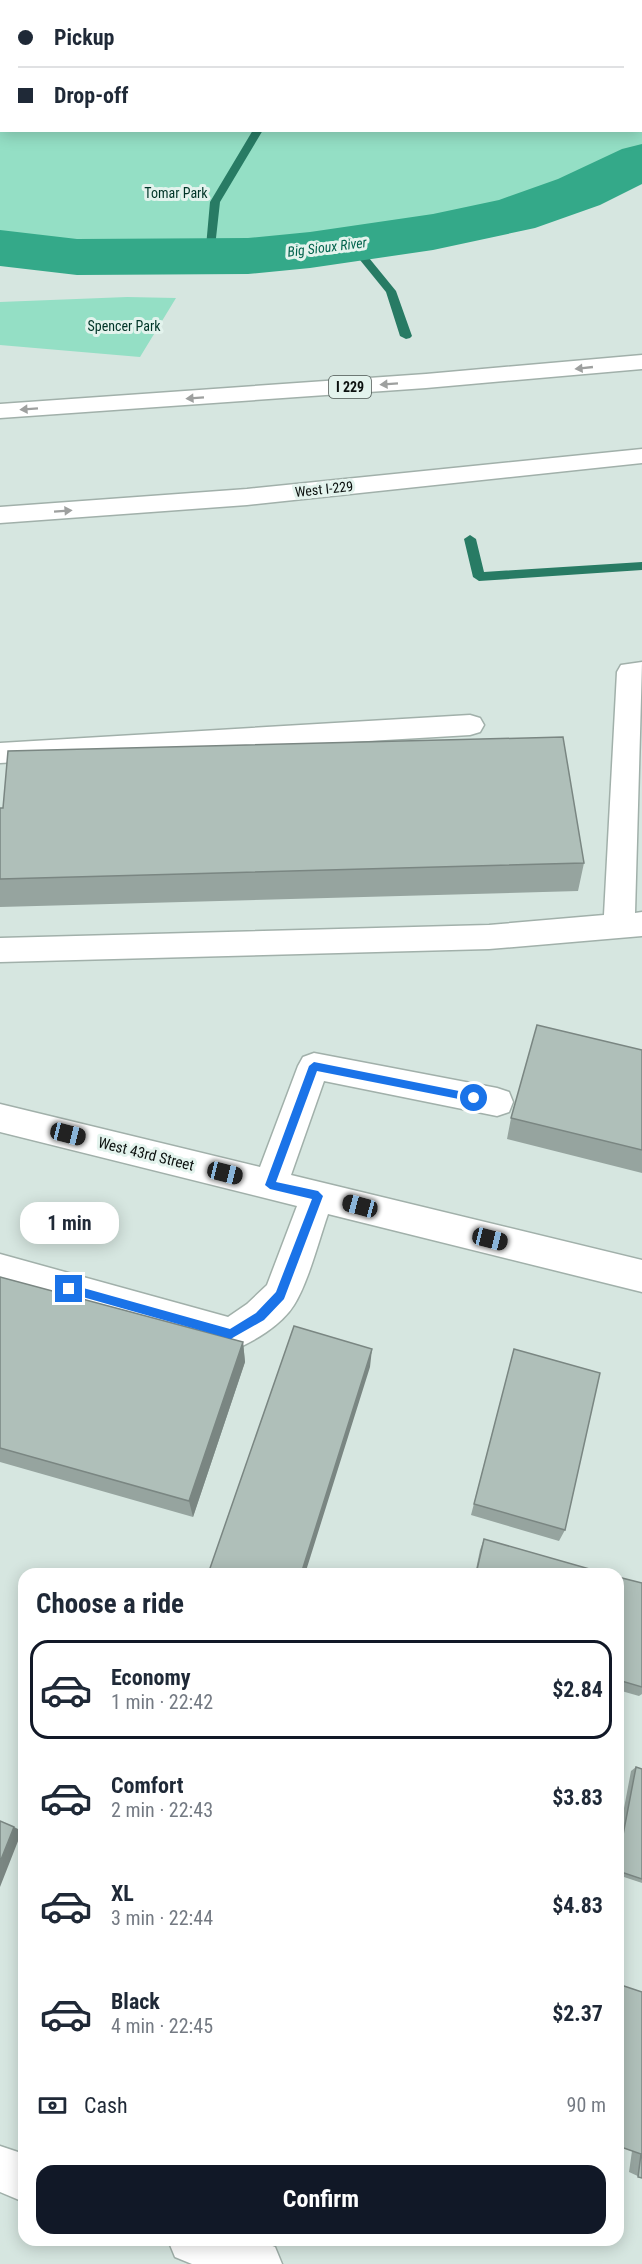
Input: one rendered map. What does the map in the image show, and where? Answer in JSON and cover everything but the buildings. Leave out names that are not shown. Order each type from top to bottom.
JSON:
[{"type":"main road","name":"I 229","points":[[0,411],[414,382],[642,362]]},
{"type":"main road","name":"West I-229","points":[[2,515],[247,497],[642,456]]},
{"type":"main road","points":[[247,497],[642,472]]},
{"type":"main road","points":[[0,950],[489,937],[631,925],[635,740],[630,672],[642,671]]},
{"type":"main road","points":[[0,753],[470,725]]},
{"type":"main road","points":[[270,1185],[314,1066],[497,1102]]},
{"type":"main road","name":"West 43rd Street","points":[[0,1118],[642,1276]]},
{"type":"main road","points":[[0,1270],[231,1334],[260,1316],[280,1295],[318,1196]]},
{"type":"main road","points":[[0,2169],[18,2176]]},
{"type":"main road","points":[[208,2246],[258,2264]]},
{"type":"green space","name":"Tomar Park","points":[[0,132],[642,132],[642,155],[579,192],[433,232],[310,250],[169,256],[0,242]]},
{"type":"green space","name":"Spencer Park","points":[[127,297],[176,298],[140,357],[0,345],[0,302]]},
{"type":"waterway","points":[[209,256],[215,202],[257,132]]},
{"type":"waterway","name":"Big Sioux River","points":[[0,248],[77,257],[248,256],[310,250],[433,232],[514,215],[579,192],[642,161]]},
{"type":"waterway","points":[[352,244],[391,291],[406,336]]},
{"type":"waterway","points":[[470,539],[479,577],[642,566]]},
{"type":"route","points":[[69,1289],[231,1334],[260,1316],[280,1295],[318,1196],[270,1185],[314,1066],[474,1098]]}]
